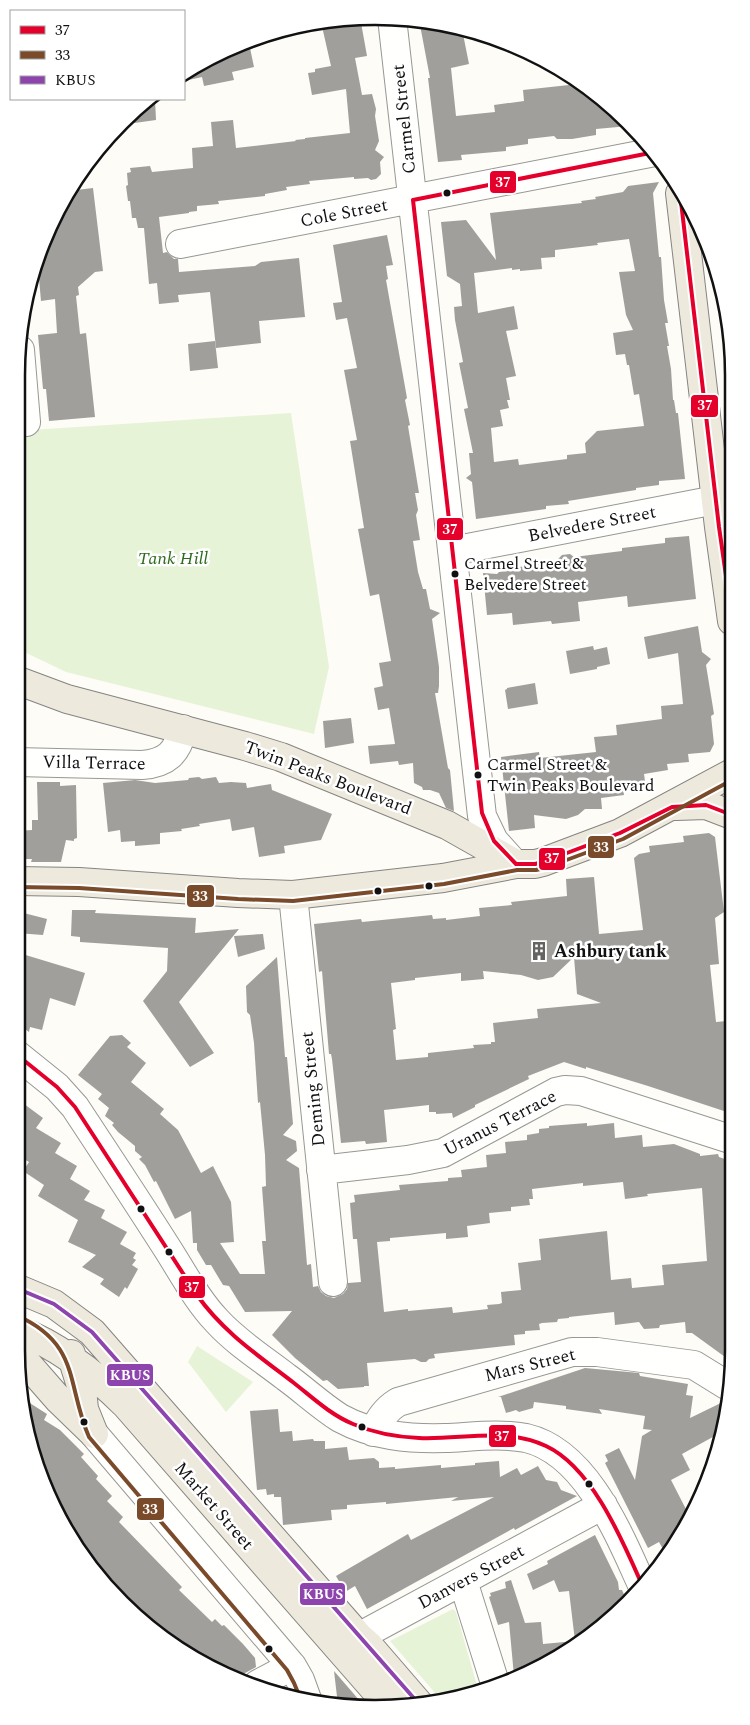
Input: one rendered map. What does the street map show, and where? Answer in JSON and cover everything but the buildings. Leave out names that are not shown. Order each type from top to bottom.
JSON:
[{"type":"main road","points":[[682,207],[723,499],[725,526]]},
{"type":"main road","name":"Twin Peaks Boulevard","points":[[25,683],[67,699],[262,750],[447,825],[516,864]]},
{"type":"main road","points":[[25,881],[87,882],[293,895],[443,878],[516,864],[544,862],[620,833],[725,777]]},
{"type":"main road","points":[[672,806],[706,805],[725,812]]},
{"type":"main road","name":"Market Street","points":[[25,1292],[54,1304],[92,1332],[349,1643],[385,1700]]},
{"type":"main road","points":[[25,1312],[44,1321],[53,1328],[67,1346],[74,1360],[82,1389],[84,1409],[94,1434]]},
{"type":"main road","name":"Market Street","points":[[25,1333],[57,1349],[74,1360],[109,1388],[349,1643],[369,1646],[413,1698]]},
{"type":"main road","points":[[26,1363],[59,1400],[94,1434]]},
{"type":"street","name":"Carmel Street","points":[[393,26],[482,816],[494,841],[516,864]]},
{"type":"street","name":"Cole Street","points":[[180,244],[646,154]]},
{"type":"street","points":[[25,410],[26,422]]},
{"type":"street","name":"Belvedere Street","points":[[452,551],[723,499]]},
{"type":"street","name":"Villa Terrace","points":[[25,762],[142,765],[158,763],[170,755],[177,747],[184,729]]},
{"type":"street","name":"Deming Street","points":[[293,895],[333,1282]]},
{"type":"street","points":[[25,1061],[57,1087],[75,1107],[200,1299],[230,1335],[324,1407],[342,1418],[373,1432],[423,1439],[515,1436],[539,1442],[552,1450],[582,1476],[616,1527],[640,1579]]},
{"type":"street","name":"Uranus Terrace","points":[[321,1170],[408,1160],[443,1153],[556,1092],[565,1090],[587,1093],[725,1137]]},
{"type":"street","name":"Mars Street","points":[[373,1432],[383,1414],[389,1407],[398,1402],[572,1352],[597,1352],[694,1365],[723,1383]]},
{"type":"street","points":[[94,1434],[292,1666],[305,1692]]},
{"type":"street","name":"Danvers Street","points":[[349,1643],[603,1505]]},
{"type":"street","points":[[463,1581],[494,1679]]},
{"type":"street","points":[[263,1681],[292,1666]]},
{"type":"green space","name":"Tank Hill","points":[[291,413],[329,667],[314,734],[66,672],[25,652],[25,430]]},
{"type":"green space","points":[[197,1346],[253,1382],[226,1412],[188,1362]]},
{"type":"green space","points":[[453,1609],[456,1612],[477,1685],[436,1694],[390,1641]]},
{"type":"transit line","name":"37","points":[[646,154],[413,200],[482,813],[494,841],[516,864],[535,864],[620,833],[672,807],[706,805],[725,812]]},
{"type":"transit line","name":"37","points":[[682,207],[725,569]]},
{"type":"transit line","name":"33","points":[[25,887],[79,888],[293,901],[444,884],[517,870],[545,868],[623,839],[725,784]]},
{"type":"transit line","name":"37","points":[[25,1061],[57,1087],[75,1107],[197,1295],[218,1321],[242,1343],[330,1411],[345,1420],[369,1430],[411,1437],[516,1437],[546,1446],[563,1457],[592,1488],[616,1528],[640,1579]]},
{"type":"transit line","name":"KBUS","points":[[25,1292],[54,1304],[92,1332],[413,1698]]},
{"type":"transit line","name":"33","points":[[25,1320],[37,1326],[52,1339],[62,1352],[89,1437],[287,1670],[297,1691]]},
{"type":"place","name":"Carmel Street & Belvedere Street","points":[[455,574]]},
{"type":"place","name":"Carmel Street & Twin Peaks Boulevard","points":[[478,775]]},
{"type":"place","name":"Ashbury tank","points":[[539,951]]}]
